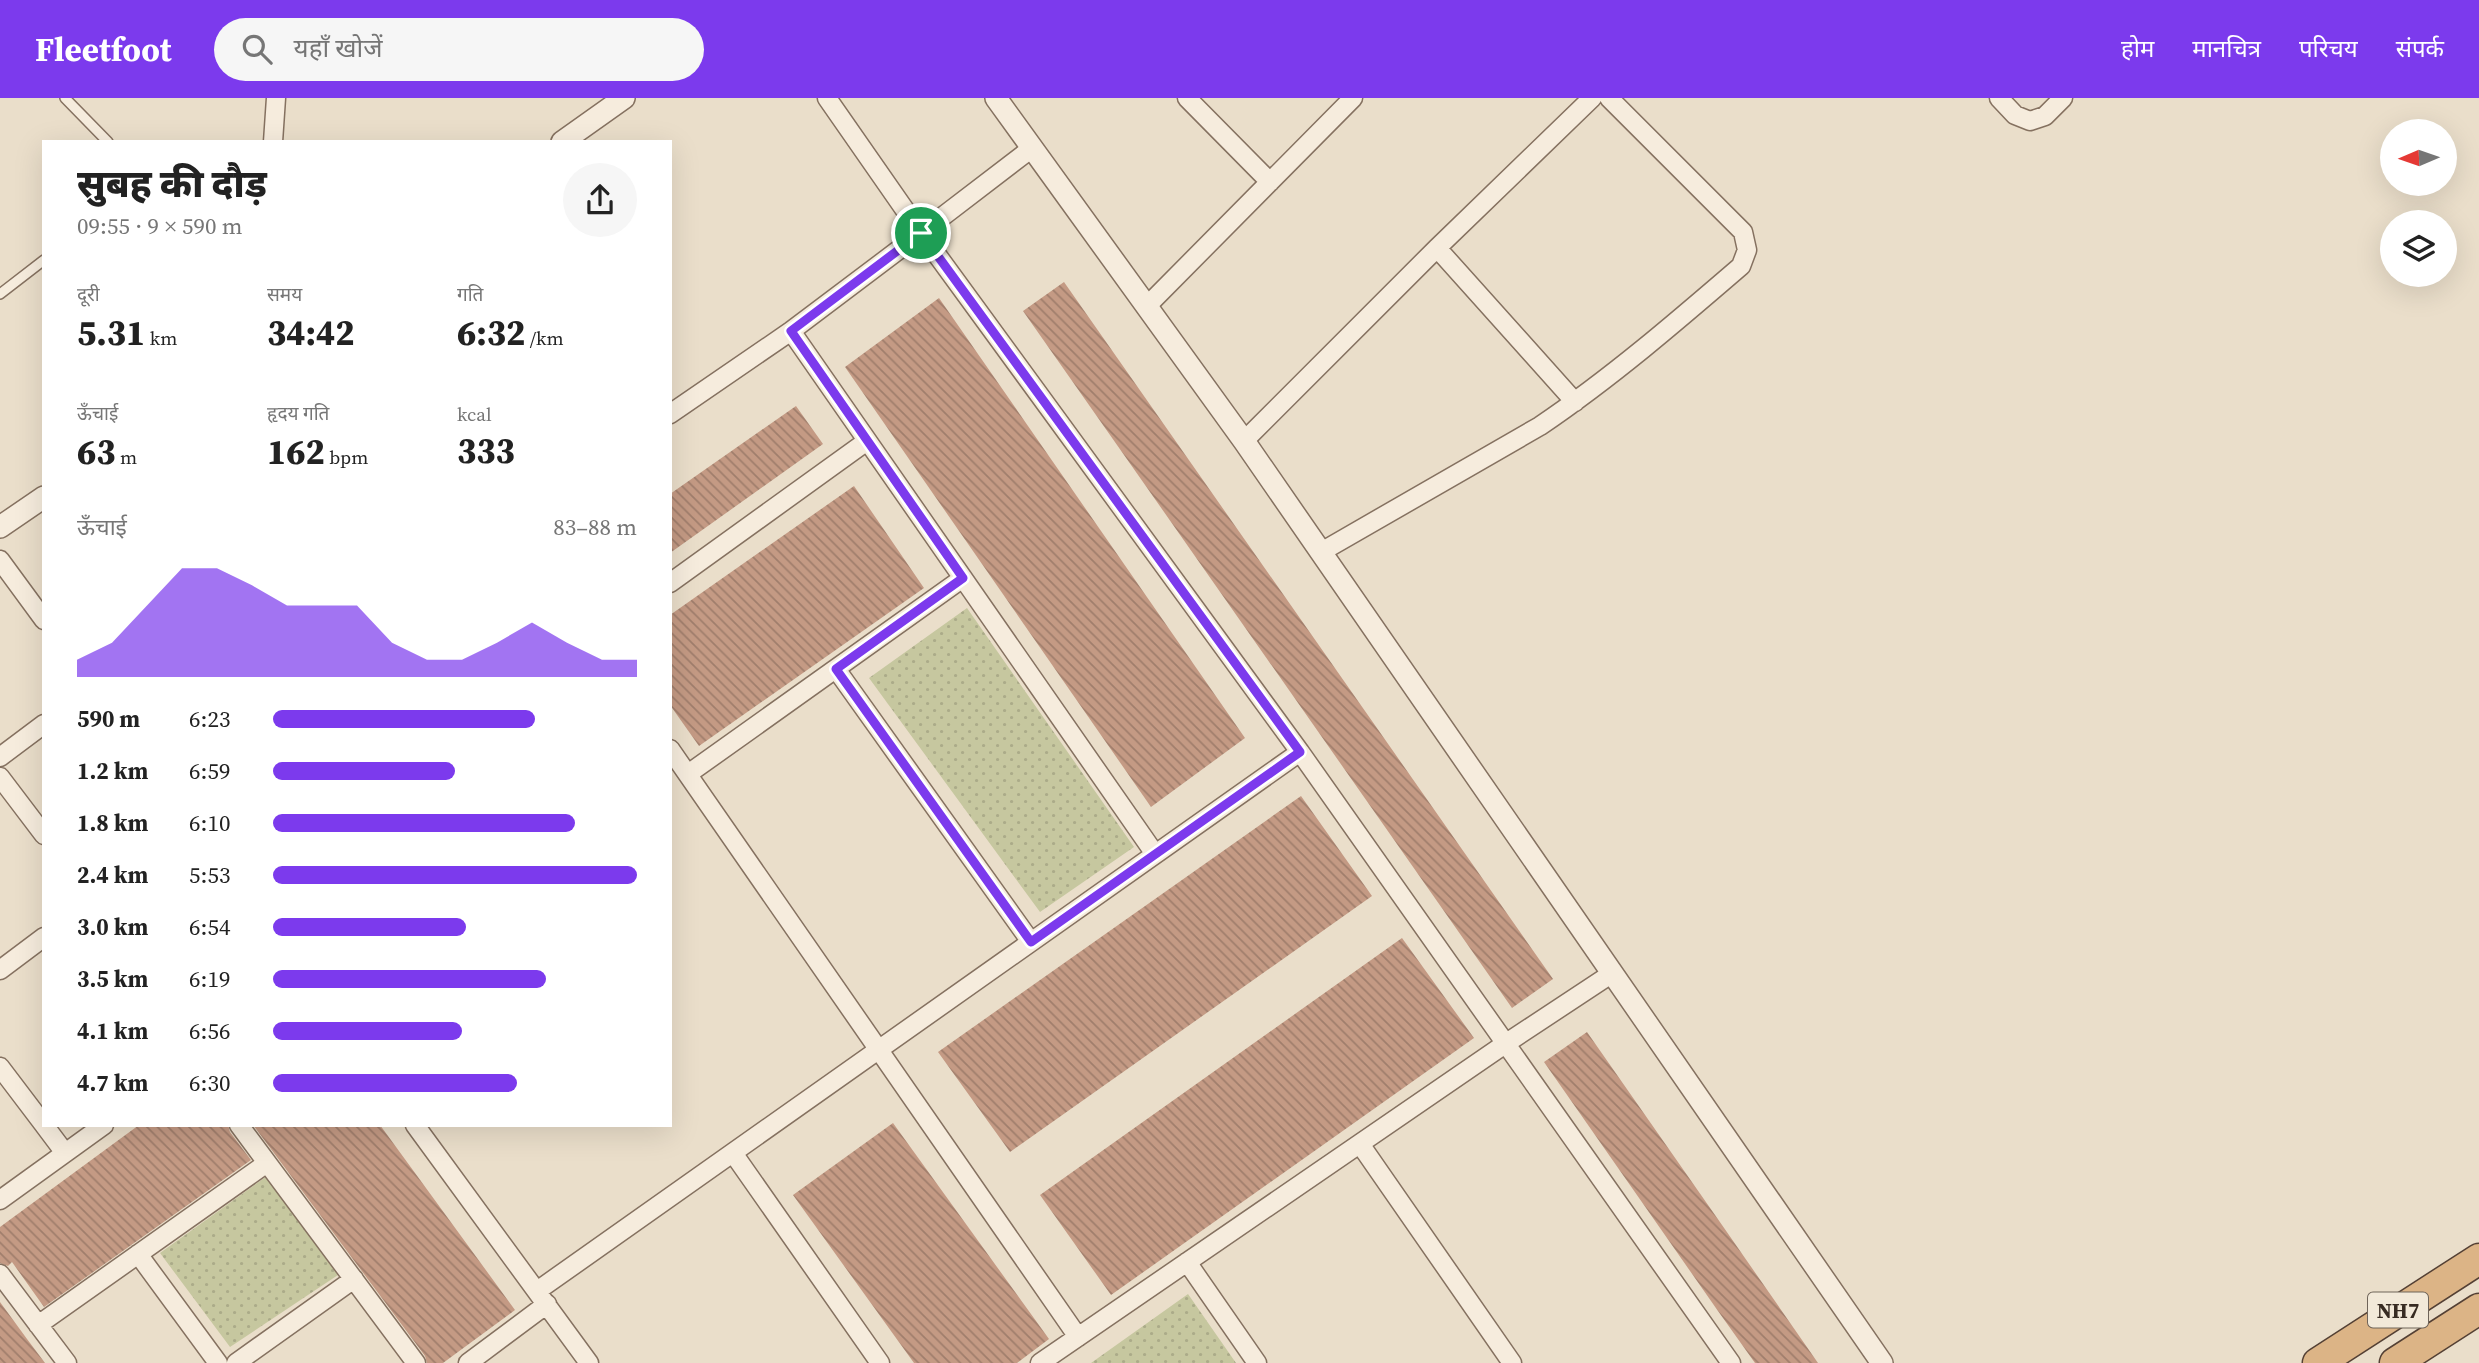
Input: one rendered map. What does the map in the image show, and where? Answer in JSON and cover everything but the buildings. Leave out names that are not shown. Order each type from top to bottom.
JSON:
[{"type":"highway","name":"NH7","points":[[2318,1363],[2479,1259]]},
{"type":"highway","name":"NH7","points":[[2395,1363],[2479,1309]]},
{"type":"street","points":[[273,140],[276,98]]},
{"type":"street","points":[[565,140],[624,98]]},
{"type":"street","points":[[827,98],[921,233],[1300,752],[1731,1363]]},
{"type":"street","points":[[996,98],[1244,441],[1882,1363]]},
{"type":"street","points":[[1187,98],[1270,182]]},
{"type":"street","points":[[1146,307],[1353,98]]},
{"type":"street","points":[[1244,441],[1592,98]]},
{"type":"street","points":[[1321,552],[1575,402],[1741,266],[1748,250],[1742,232],[1609,98]]},
{"type":"street","points":[[1999,98],[2015,115],[2030,121],[2045,116],[2063,98]]},
{"type":"street","points":[[672,413],[791,331],[1032,148]]},
{"type":"street","points":[[1437,248],[1575,402]]},
{"type":"street","points":[[791,331],[1156,854]]},
{"type":"street","points":[[672,582],[867,441]]},
{"type":"street","points":[[0,527],[42,498]]},
{"type":"street","points":[[0,560],[42,617]]},
{"type":"street","points":[[688,775],[963,578]]},
{"type":"street","points":[[836,669],[1031,942]]},
{"type":"street","points":[[0,757],[42,726]]},
{"type":"street","points":[[672,752],[1078,1337]]},
{"type":"street","points":[[468,1363],[542,1297],[733,1153],[1300,752]]},
{"type":"street","points":[[0,777],[42,832]]},
{"type":"street","points":[[0,970],[42,938]]},
{"type":"street","points":[[1041,1363],[1611,974]]},
{"type":"street","points":[[0,1067],[42,1122]]},
{"type":"street","points":[[46,1127],[65,1153]]},
{"type":"street","points":[[0,1200],[101,1127]]},
{"type":"street","points":[[240,1127],[416,1363]]},
{"type":"street","points":[[416,1127],[589,1363]]},
{"type":"street","points":[[1360,1144],[1512,1363]]},
{"type":"street","points":[[733,1153],[880,1363]]},
{"type":"street","points":[[38,1325],[267,1163]]},
{"type":"street","points":[[138,1254],[218,1363]]},
{"type":"street","points":[[1187,1262],[1257,1363]]},
{"type":"street","points":[[0,1274],[67,1363]]},
{"type":"street","points":[[236,1363],[354,1279]]},
{"type":"lane","points":[[65,98],[106,140]]},
{"type":"lane","points":[[0,293],[42,262]]},
{"type":"green space","points":[[967,608],[1134,847],[1040,912],[869,678]]},
{"type":"green space","points":[[267,1176],[338,1275],[230,1347],[160,1253]]},
{"type":"green space","points":[[1188,1294],[1236,1363],[1091,1363]]},
{"type":"route","points":[[921,233],[1300,752],[1031,942],[836,669],[963,578],[791,331],[921,233]]}]
